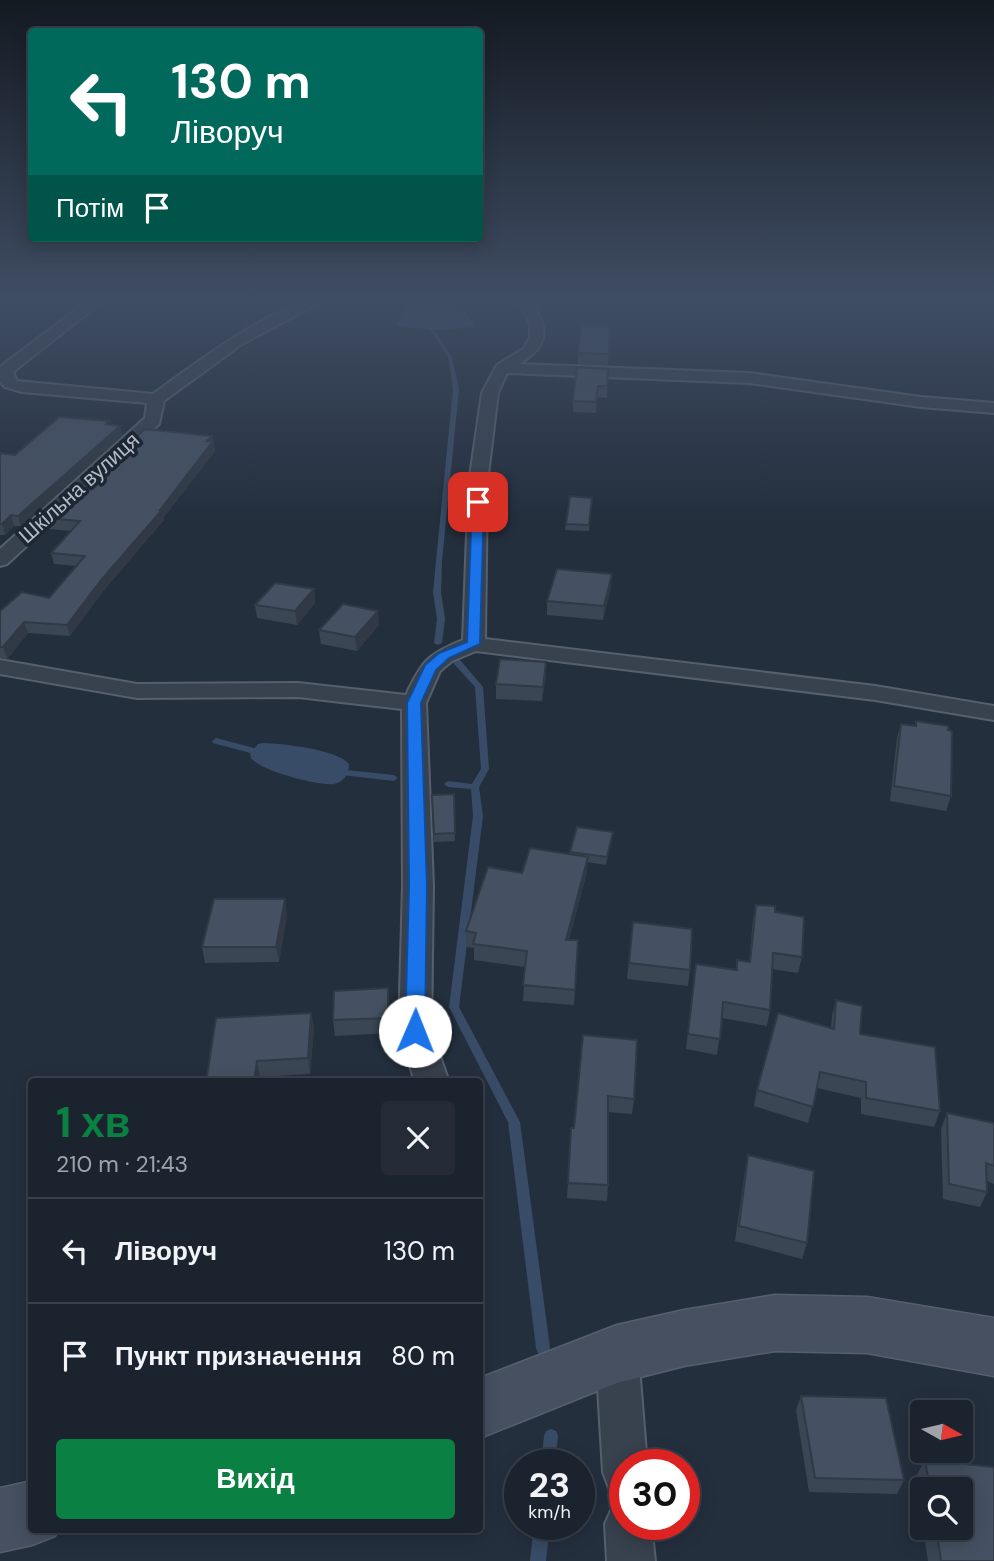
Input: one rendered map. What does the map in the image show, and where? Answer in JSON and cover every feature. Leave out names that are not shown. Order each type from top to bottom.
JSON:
[{"type":"main road","points":[[483,1395],[617,1354],[684,1338],[775,1323],[867,1325],[994,1347]]},
{"type":"main road","points":[[0,1520],[28,1514]]},
{"type":"street","points":[[5,371],[5,378],[11,384],[22,387],[156,399],[195,371]]},
{"type":"street","points":[[474,644],[478,483],[490,393],[501,371]]},
{"type":"street","points":[[572,371],[749,378],[921,402],[994,408]]},
{"type":"street","name":"Шкільна вулиця","points":[[0,560],[153,420],[156,399]]},
{"type":"street","points":[[431,1078],[415,1031],[418,886],[414,703],[430,668],[444,656],[474,644],[875,692],[994,713]]},
{"type":"street","points":[[0,667],[137,691],[298,690],[414,703]]},
{"type":"street","points":[[617,1354],[623,1449]]},
{"type":"street","points":[[629,1540],[631,1561]]},
{"type":"water","points":[[258,744],[309,748],[333,755],[349,764],[348,771],[343,779],[334,784],[290,777],[266,768],[251,758],[250,754]]},
{"type":"building","points":[[577,371],[608,371],[607,386],[598,386],[596,402],[573,401]]},
{"type":"building","points":[[59,417],[109,421],[106,424],[120,426],[18,516],[11,515],[0,524],[0,453],[15,455]]},
{"type":"building","points":[[145,429],[212,436],[207,441],[213,441],[162,510],[102,579],[67,625],[24,622],[3,647],[0,647],[0,611],[22,592],[49,598],[85,556],[51,553],[80,521],[46,518]]},
{"type":"building","points":[[570,496],[592,498],[589,525],[566,524]]},
{"type":"building","points":[[557,569],[612,574],[604,606],[547,601]]},
{"type":"building","points":[[275,583],[314,589],[295,611],[255,605]]},
{"type":"building","points":[[343,604],[378,611],[355,637],[319,630]]},
{"type":"building","points":[[500,659],[546,662],[543,687],[496,684]]},
{"type":"building","points":[[916,721],[948,726],[948,730],[952,731],[951,796],[894,786],[901,724],[916,726]]},
{"type":"building","points":[[454,794],[455,833],[434,834],[432,795]]},
{"type":"building","points":[[577,827],[613,832],[607,857],[570,852]]},
{"type":"building","points":[[530,848],[588,857],[566,940],[578,940],[575,990],[523,985],[527,951],[473,944],[476,933],[466,931],[488,867],[522,873]]},
{"type":"building","points":[[214,899],[285,899],[276,947],[202,947]]},
{"type":"building","points":[[756,905],[775,906],[775,912],[804,917],[802,957],[773,953],[770,1010],[723,1002],[720,1039],[688,1034],[696,964],[737,970],[737,960],[750,962]]},
{"type":"building","points":[[633,922],[692,929],[690,970],[629,963]]},
{"type":"building","points":[[388,988],[388,1018],[333,1020],[334,991]]},
{"type":"building","points":[[836,1000],[862,1006],[860,1034],[935,1047],[940,1111],[866,1098],[866,1082],[820,1072],[813,1107],[757,1090],[778,1013],[834,1029]]},
{"type":"building","points":[[311,1013],[308,1058],[257,1061],[255,1078],[207,1078],[216,1018]]},
{"type":"building","points":[[583,1035],[637,1040],[634,1099],[608,1096],[608,1185],[568,1183],[571,1128],[574,1128]]},
{"type":"building","points":[[947,1113],[994,1123],[994,1166],[986,1163],[987,1192],[949,1184]]},
{"type":"building","points":[[748,1155],[814,1171],[807,1243],[739,1226]]},
{"type":"building","points":[[801,1396],[886,1398],[904,1480],[815,1478]]},
{"type":"building","points":[[926,1463],[994,1467],[994,1561],[941,1561],[938,1540],[973,1540],[973,1477],[928,1477]]},
{"type":"waterway","points":[[438,643],[441,619],[437,592],[439,561],[456,389],[453,371]]},
{"type":"waterway","points":[[457,662],[479,687],[485,769],[475,787]]},
{"type":"waterway","points":[[216,741],[262,753]]},
{"type":"waterway","points":[[336,772],[394,778]]},
{"type":"waterway","points":[[448,784],[475,787]]},
{"type":"waterway","points":[[475,787],[478,816],[454,1007],[514,1122],[543,1348]]},
{"type":"waterway","points":[[550,1449],[551,1436]]},
{"type":"waterway","points":[[538,1561],[540,1540]]},
{"type":"route","points":[[415,1031],[418,886],[414,703],[419,686],[430,668],[444,656],[474,644],[478,502]]}]
